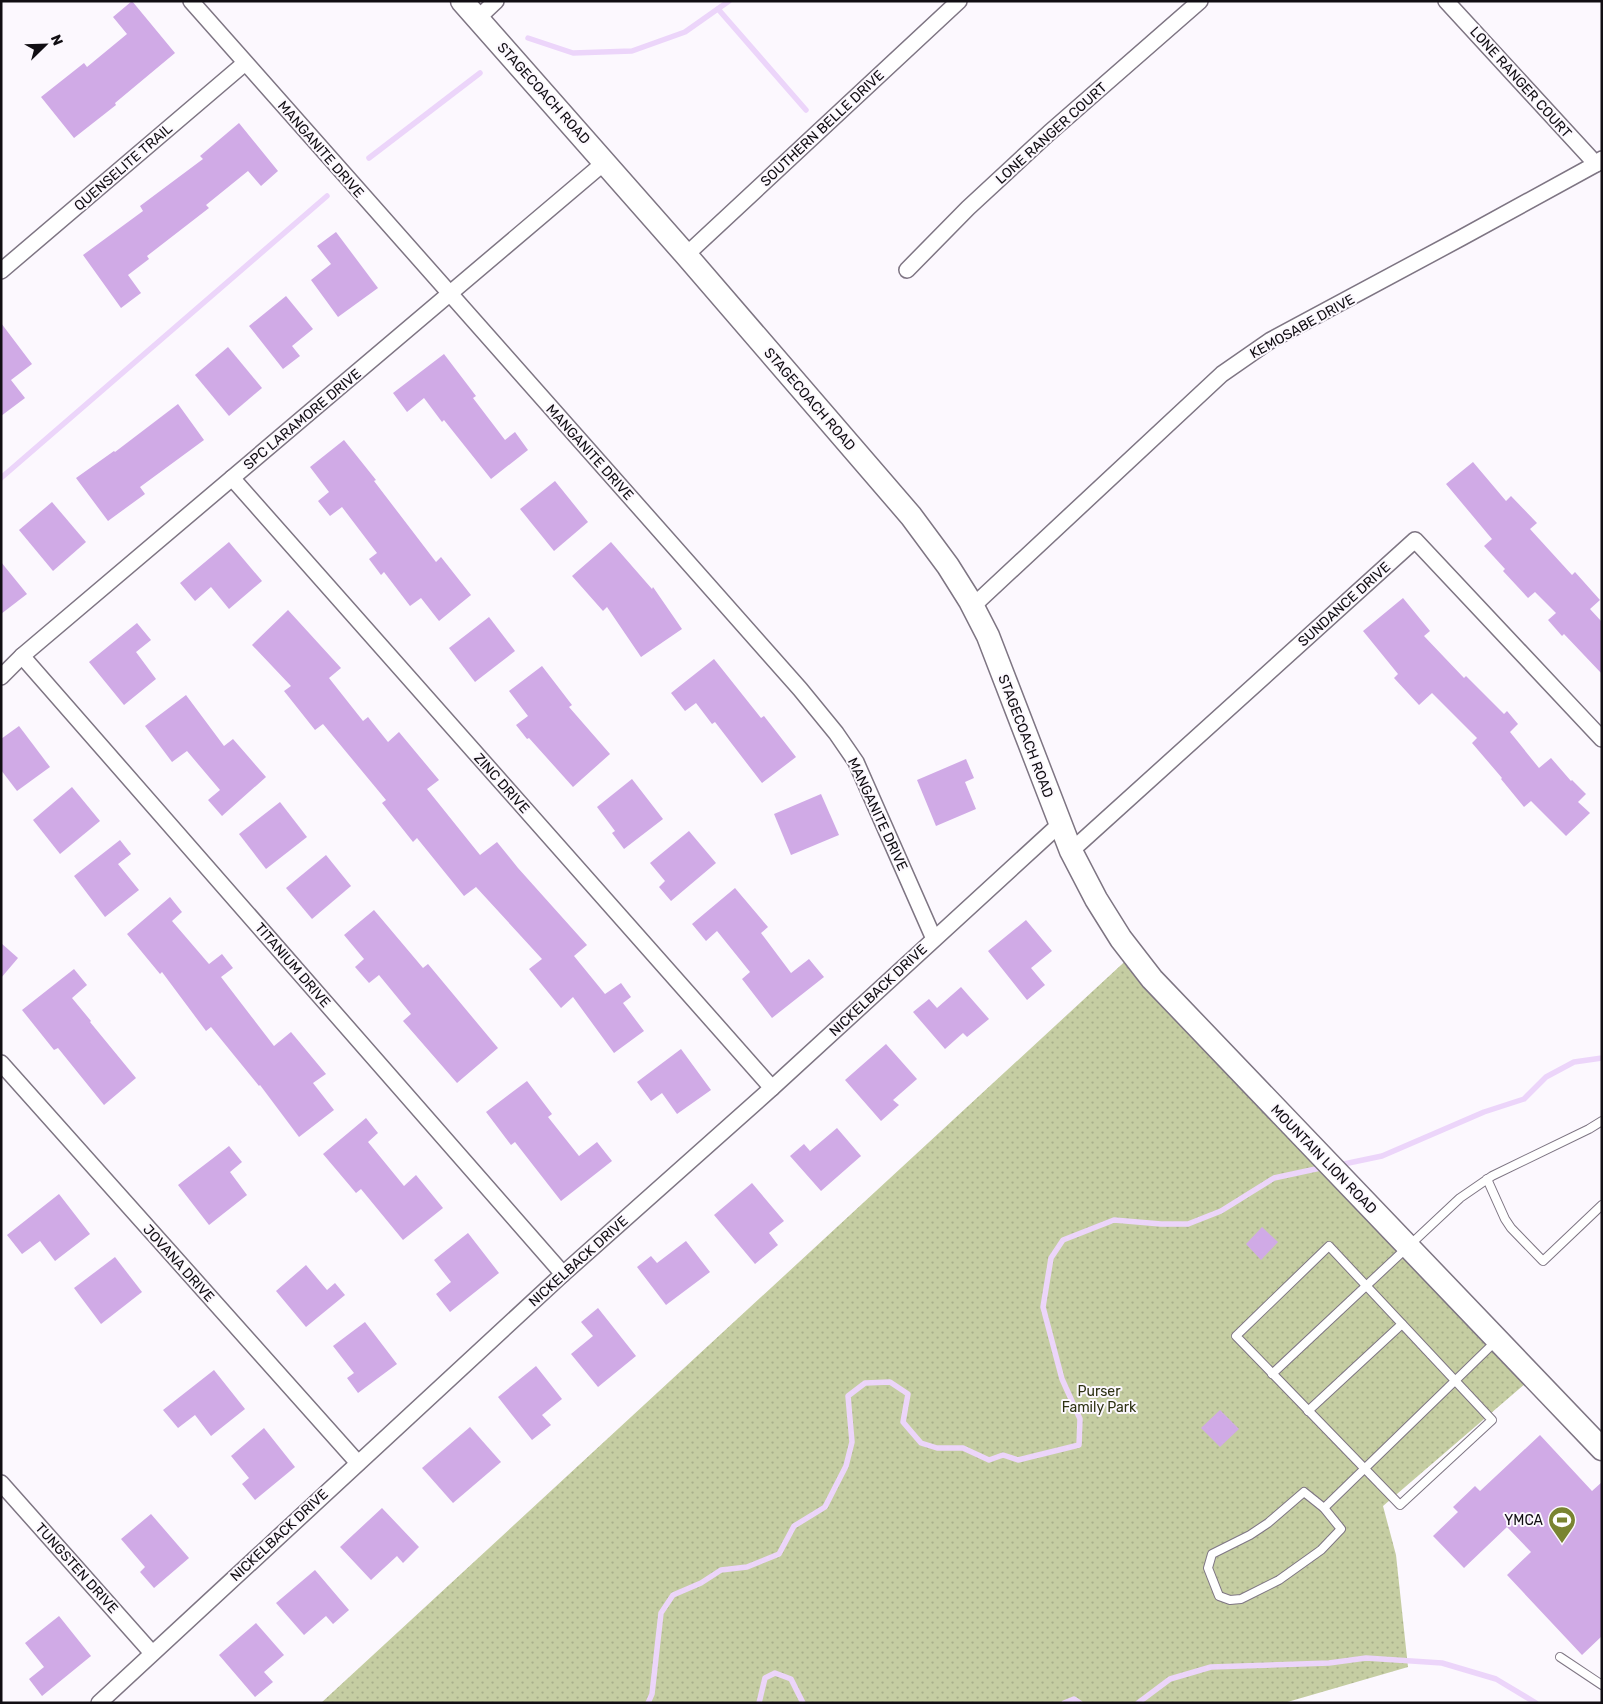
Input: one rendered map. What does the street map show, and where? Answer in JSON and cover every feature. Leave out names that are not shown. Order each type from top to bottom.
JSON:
[{"type":"street","name":"MANGANITE DRIVE","points":[[191,1],[800,690],[836,734],[856,762],[934,938]]},
{"type":"street","name":"STAGECOACH ROAD","points":[[462,1],[605,162],[911,516],[948,566],[988,636],[1071,851]]},
{"type":"street","points":[[477,18],[496,1]]},
{"type":"street","name":"SOUTHERN BELLE DRIVE","points":[[686,255],[959,1]]},
{"type":"street","name":"LONE RANGER COURT","points":[[907,270],[968,208],[1200,1]]},
{"type":"street","name":"LONE RANGER COURT","points":[[1446,1],[1599,161]]},
{"type":"street","name":"QUENSELITE TRAIL","points":[[1,271],[245,62]]},
{"type":"street","name":"KEMOSABE DRIVE","points":[[972,606],[1222,374],[1270,340],[1452,243],[1599,161]]},
{"type":"street","name":"SPC LARAMORE DRIVE","points":[[1,677],[22,656],[605,162]]},
{"type":"street","name":"ZINC DRIVE","points":[[232,478],[772,1088]]},
{"type":"street","name":"SUNDANCE DRIVE","points":[[1071,851],[1415,540],[1602,739]]},
{"type":"street","name":"TITANIUM DRIVE","points":[[22,656],[563,1274]]},
{"type":"street","name":"NICKELBACK DRIVE","points":[[99,1703],[563,1274],[772,1088],[1060,824]]},
{"type":"street","name":"MOUNTAIN LION ROAD","points":[[1071,851],[1096,899],[1121,938],[1152,979],[1602,1449]]},
{"type":"street","name":"JOVANA DRIVE","points":[[1,1063],[358,1462]]},
{"type":"street","name":"TUNGSTEN DRIVE","points":[[1,1483],[152,1653]]},
{"type":"lane","points":[[1272,1374],[1460,1198],[1487,1179],[1602,1121]]},
{"type":"lane","points":[[1487,1179],[1505,1219],[1543,1261],[1602,1205]]},
{"type":"lane","points":[[1329,1246],[1402,1324],[1492,1420],[1400,1505],[1236,1336],[1329,1246]]},
{"type":"lane","points":[[1308,1411],[1402,1324]]},
{"type":"lane","points":[[1324,1508],[1498,1340]]},
{"type":"lane","points":[[1304,1492],[1324,1508],[1341,1529],[1321,1550],[1279,1580],[1241,1600],[1230,1600],[1219,1596],[1208,1568],[1212,1554],[1250,1535],[1268,1523],[1304,1492]]},
{"type":"lane","points":[[1560,1657],[1602,1685]]},
{"type":"green space","name":"Purser Family Park","points":[[1133,954],[1533,1377],[1383,1506],[1396,1555],[1408,1667],[1284,1703],[321,1703]]},
{"type":"building","points":[[132,1],[175,53],[115,103],[116,105],[74,138],[41,97],[84,63],[87,67],[127,34],[113,17]]},
{"type":"building","points":[[239,123],[278,171],[261,186],[248,171],[206,205],[209,208],[147,256],[149,259],[128,275],[141,293],[121,308],[83,255],[143,211],[140,206],[203,159],[200,156]]},
{"type":"building","points":[[336,232],[378,288],[338,317],[311,280],[331,264],[317,246]]},
{"type":"building","points":[[286,296],[313,329],[292,346],[300,356],[283,369],[249,326]]},
{"type":"building","points":[[1,323],[32,364],[11,380],[25,398],[1,416]]},
{"type":"building","points":[[228,347],[262,388],[229,416],[195,375]]},
{"type":"building","points":[[444,354],[476,396],[473,398],[505,440],[515,432],[528,450],[491,479],[424,398],[407,412],[393,393]]},
{"type":"building","points":[[178,404],[204,440],[140,487],[145,494],[108,521],[76,478],[115,452]]},
{"type":"building","points":[[344,440],[436,562],[441,557],[471,595],[439,621],[421,598],[410,606],[384,572],[381,575],[369,559],[377,553],[342,507],[330,516],[318,501],[329,492],[310,467]]},
{"type":"building","points":[[1473,462],[1506,501],[1511,496],[1537,523],[1530,529],[1572,575],[1575,572],[1600,600],[1590,609],[1602,622],[1602,674],[1548,620],[1556,613],[1535,592],[1528,598],[1503,571],[1505,569],[1484,546],[1492,539],[1446,484]]},
{"type":"building","points":[[555,481],[588,522],[554,551],[520,509]]},
{"type":"building","points":[[52,502],[86,542],[53,571],[19,530]]},
{"type":"building","points":[[229,542],[262,581],[229,609],[211,587],[195,601],[180,583]]},
{"type":"building","points":[[611,542],[652,589],[653,587],[682,629],[641,657],[607,607],[603,611],[572,576]]},
{"type":"building","points":[[1,562],[27,594],[1,614]]},
{"type":"building","points":[[1403,598],[1430,631],[1424,636],[1464,678],[1466,676],[1504,714],[1507,711],[1518,724],[1510,732],[1539,768],[1551,758],[1571,781],[1586,794],[1578,802],[1590,813],[1566,836],[1531,801],[1524,807],[1472,743],[1477,738],[1432,693],[1419,705],[1394,678],[1398,674],[1363,631]]},
{"type":"building","points":[[288,610],[341,668],[329,678],[363,721],[368,717],[388,742],[399,732],[439,780],[427,789],[480,855],[497,842],[587,945],[574,956],[605,994],[621,983],[631,997],[623,1003],[644,1031],[614,1053],[573,997],[561,1008],[529,969],[542,959],[476,887],[464,896],[417,838],[413,842],[382,803],[386,800],[323,724],[315,730],[284,691],[291,686],[252,645]]},
{"type":"building","points":[[489,617],[515,651],[475,682],[449,648]]},
{"type":"building","points":[[137,623],[151,640],[136,652],[156,679],[124,705],[89,662]]},
{"type":"building","points":[[714,659],[761,718],[764,716],[796,757],[762,783],[715,722],[712,724],[696,703],[685,711],[671,693]]},
{"type":"building","points":[[542,666],[572,705],[569,707],[610,754],[573,787],[516,725],[528,716],[509,691]]},
{"type":"building","points":[[186,695],[224,746],[233,739],[266,777],[222,816],[208,800],[220,790],[187,751],[172,762],[145,726]]},
{"type":"building","points":[[19,726],[50,767],[17,791],[1,770],[1,739]]},
{"type":"building","points":[[966,759],[974,778],[965,782],[976,809],[936,826],[917,780]]},
{"type":"building","points":[[632,779],[663,819],[624,849],[612,833],[615,831],[597,807]]},
{"type":"building","points":[[72,787],[100,821],[60,854],[33,820]]},
{"type":"building","points":[[821,794],[839,835],[791,855],[774,814]]},
{"type":"building","points":[[280,802],[307,837],[266,869],[239,834]]},
{"type":"building","points":[[689,831],[716,863],[671,901],[659,887],[665,881],[650,863]]},
{"type":"building","points":[[120,840],[131,854],[118,864],[139,890],[105,917],[74,876]]},
{"type":"building","points":[[326,855],[351,886],[312,919],[286,888]]},
{"type":"building","points":[[735,888],[768,927],[761,933],[791,973],[809,959],[824,977],[772,1018],[742,979],[750,972],[717,931],[706,941],[692,924]]},
{"type":"building","points":[[170,897],[182,912],[172,921],[209,964],[222,954],[233,968],[221,977],[274,1046],[291,1032],[326,1074],[313,1083],[334,1110],[299,1137],[260,1085],[211,1027],[206,1031],[162,972],[160,974],[127,934]]},
{"type":"building","points":[[374,910],[423,968],[428,964],[498,1048],[457,1083],[403,1021],[411,1014],[379,975],[369,983],[355,967],[364,959],[344,935]]},
{"type":"building","points":[[1026,920],[1052,951],[1031,968],[1045,985],[1027,1000],[988,951]]},
{"type":"building","points":[[1,943],[18,958],[1,978]]},
{"type":"building","points":[[74,969],[87,985],[72,998],[136,1078],[104,1105],[58,1048],[54,1050],[22,1010]]},
{"type":"building","points":[[961,987],[989,1019],[967,1037],[963,1033],[945,1049],[913,1012],[929,999],[937,1008]]},
{"type":"building","points":[[886,1044],[917,1079],[893,1100],[899,1105],[881,1121],[845,1080]]},
{"type":"building","points":[[681,1049],[711,1090],[677,1114],[662,1093],[651,1101],[637,1082]]},
{"type":"building","points":[[527,1081],[552,1114],[548,1117],[579,1156],[597,1142],[612,1161],[561,1201],[515,1142],[511,1145],[486,1112]]},
{"type":"building","points":[[366,1118],[378,1133],[368,1142],[404,1186],[416,1175],[443,1208],[403,1240],[361,1189],[356,1193],[323,1154]]},
{"type":"building","points":[[837,1128],[861,1156],[821,1191],[790,1156],[804,1144],[810,1151]]},
{"type":"building","points":[[229,1146],[242,1162],[230,1172],[247,1195],[209,1225],[178,1185]]},
{"type":"building","points":[[752,1183],[784,1221],[769,1233],[778,1245],[755,1264],[714,1215]]},
{"type":"building","points":[[59,1194],[90,1234],[55,1261],[40,1241],[22,1254],[7,1235]]},
{"type":"building","points":[[1262,1227],[1278,1242],[1261,1260],[1246,1244]]},
{"type":"building","points":[[468,1233],[499,1273],[450,1312],[436,1294],[451,1282],[434,1260]]},
{"type":"building","points":[[686,1241],[710,1272],[666,1305],[637,1267],[651,1256],[657,1263]]},
{"type":"building","points":[[115,1257],[142,1292],[101,1324],[74,1288]]},
{"type":"building","points":[[306,1265],[327,1290],[335,1283],[345,1295],[306,1327],[276,1291]]},
{"type":"building","points":[[598,1308],[636,1356],[598,1387],[571,1354],[593,1336],[581,1322]]},
{"type":"building","points":[[365,1322],[397,1364],[358,1393],[347,1378],[354,1373],[333,1346]]},
{"type":"building","points":[[536,1366],[562,1399],[542,1415],[551,1425],[532,1440],[498,1397]]},
{"type":"building","points":[[214,1370],[245,1409],[211,1436],[195,1415],[178,1428],[163,1410]]},
{"type":"building","points":[[1220,1410],[1239,1429],[1220,1447],[1201,1428]]},
{"type":"building","points":[[470,1427],[501,1462],[453,1503],[422,1468]]},
{"type":"building","points":[[264,1428],[295,1467],[255,1500],[242,1484],[249,1478],[231,1456]]},
{"type":"building","name":"YMCA","points":[[1540,1435],[1592,1491],[1602,1482],[1602,1636],[1582,1655],[1507,1575],[1531,1552],[1507,1527],[1464,1568],[1433,1536],[1458,1512],[1453,1507],[1475,1486],[1480,1491]]},
{"type":"building","points":[[382,1508],[419,1547],[403,1563],[397,1556],[371,1580],[340,1547]]},
{"type":"building","points":[[151,1514],[189,1558],[154,1588],[140,1572],[145,1567],[121,1539]]},
{"type":"building","points":[[315,1570],[349,1610],[333,1624],[326,1616],[304,1635],[276,1603]]},
{"type":"building","points":[[59,1616],[91,1656],[42,1696],[29,1679],[44,1667],[25,1643]]},
{"type":"building","points":[[256,1623],[284,1655],[264,1672],[273,1682],[255,1697],[219,1655]]},
{"type":"waterway","points":[[528,38],[573,53],[632,51],[685,32],[729,1]]},
{"type":"waterway","points":[[718,9],[806,110]]},
{"type":"waterway","points":[[369,158],[480,73]]},
{"type":"waterway","points":[[1,478],[327,196]]},
{"type":"waterway","points":[[1339,1165],[1382,1156],[1484,1112],[1524,1099],[1546,1077],[1574,1062],[1602,1058]]},
{"type":"waterway","points":[[648,1703],[652,1694],[661,1613],[673,1595],[701,1583],[721,1570],[747,1567],[779,1554],[794,1526],[825,1507],[846,1466],[852,1442],[848,1396],[865,1383],[890,1382],[908,1394],[903,1422],[921,1443],[937,1448],[963,1448],[989,1460],[1003,1455],[1018,1460],[1079,1445],[1080,1419],[1062,1379],[1043,1307],[1051,1258],[1063,1240],[1114,1220],[1188,1224],[1221,1211],[1274,1178],[1325,1167]]},
{"type":"waterway","points":[[1138,1703],[1170,1679],[1211,1667],[1329,1663],[1366,1658],[1442,1663],[1496,1679],[1536,1703]]},
{"type":"waterway","points":[[759,1703],[765,1678],[775,1673],[791,1679],[803,1703]]},
{"type":"waterway","points":[[1064,1703],[1074,1699],[1080,1703]]},
{"type":"place","name":"YMCA","points":[[1562,1544]]}]
